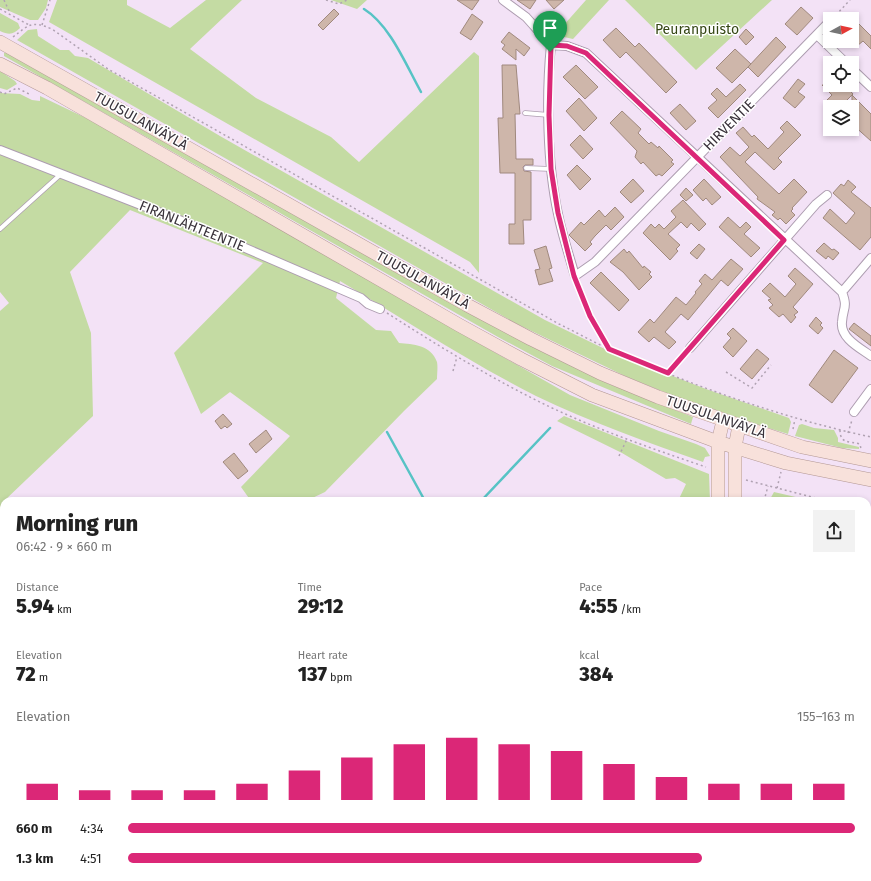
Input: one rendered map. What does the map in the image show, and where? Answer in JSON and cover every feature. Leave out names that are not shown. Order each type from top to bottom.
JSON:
[{"type":"main road","name":"TUUSULANVÄYLÄ","points":[[0,42],[531,339],[600,372],[658,397],[802,447],[871,461]]},
{"type":"main road","name":"TUUSULANVÄYLÄ","points":[[0,64],[47,88],[521,359],[592,395],[718,442],[786,463],[871,480]]},
{"type":"main road","points":[[718,497],[718,442],[723,420]]},
{"type":"main road","points":[[735,497],[735,447],[739,426]]},
{"type":"street","points":[[503,0],[526,17],[551,45],[549,115],[551,169],[558,213],[574,276]]},
{"type":"street","name":"HIRVENTIE","points":[[574,276],[595,262],[823,29]]},
{"type":"street","points":[[818,35],[839,56]]},
{"type":"street","points":[[551,45],[567,46],[586,53],[784,240],[842,292],[846,304],[842,322],[843,330],[847,337],[871,356]]},
{"type":"street","points":[[859,76],[871,88]]},
{"type":"street","name":"FIRANLÄHTEENTIE","points":[[0,150],[192,225],[361,298],[368,304],[380,309]]},
{"type":"street","points":[[690,348],[816,204],[828,195]]},
{"type":"street","points":[[842,292],[871,258]]},
{"type":"street","points":[[854,412],[871,389]]},
{"type":"lane","points":[[525,113],[549,115]]},
{"type":"lane","points":[[526,168],[551,169]]},
{"type":"lane","points":[[0,229],[61,173]]},
{"type":"path","points":[[4,0],[10,14]]},
{"type":"path","points":[[42,25],[50,0]]},
{"type":"path","points":[[326,0],[339,4],[346,0]]},
{"type":"path","points":[[839,12],[850,0]]},
{"type":"path","points":[[0,9],[19,21],[29,25],[42,25],[52,29],[108,69],[214,130],[559,324],[609,349],[668,373],[795,419],[848,433],[871,437]]},
{"type":"path","points":[[13,38],[29,25]]},
{"type":"path","points":[[0,92],[4,94],[17,88],[29,94]]},
{"type":"path","points":[[574,276],[590,316],[609,349]]},
{"type":"path","points":[[380,309],[457,357],[550,406],[627,439],[706,467]]},
{"type":"path","points":[[668,373],[690,348]]},
{"type":"path","points":[[453,371],[457,357]]},
{"type":"path","points":[[726,372],[752,388],[771,364]]},
{"type":"path","points":[[848,433],[854,412]]},
{"type":"path","points":[[793,429],[795,419]]},
{"type":"path","points":[[840,430],[840,437],[843,440],[860,444],[861,449]]},
{"type":"path","points":[[619,456],[627,439]]},
{"type":"path","points":[[777,488],[782,470]]},
{"type":"path","points":[[744,479],[812,497]]},
{"type":"path","points":[[765,497],[768,486]]},
{"type":"green space","points":[[0,0],[48,0],[46,8],[38,20],[30,20],[0,7]]},
{"type":"green space","points":[[57,0],[127,0],[127,5],[170,28],[206,0],[242,0],[190,49],[256,98],[331,137],[359,162],[474,52],[479,56],[479,273],[470,262],[49,22]]},
{"type":"green space","points":[[331,0],[367,0],[357,9]]},
{"type":"green space","points":[[586,0],[609,0],[573,39],[555,35]]},
{"type":"green space","name":"Peuranpuisto","points":[[625,0],[772,0],[696,70]]},
{"type":"green space","points":[[0,13],[18,23],[20,28],[11,34],[0,31]]},
{"type":"green space","points":[[37,29],[38,36],[60,50],[69,50],[75,56],[88,58],[220,136],[545,320],[609,351],[706,389],[789,418],[791,422],[788,434],[701,407],[627,377],[517,324],[17,40],[28,30]]},
{"type":"green space","points":[[4,53],[9,53],[503,331],[609,384],[693,417],[691,424],[552,366],[498,337],[4,56]]},
{"type":"green space","points":[[0,71],[17,84],[7,90],[0,88]]},
{"type":"green space","points":[[0,93],[20,94],[32,100],[40,101],[40,96],[86,118],[193,177],[401,299],[570,395],[659,431],[696,444],[705,448],[710,456],[705,457],[703,462],[598,423],[536,396],[462,355],[340,281],[336,298],[376,330],[391,331],[399,343],[421,346],[430,352],[437,362],[437,379],[325,492],[314,497],[248,497],[241,487],[290,436],[230,392],[201,414],[174,353],[263,263],[130,210],[70,272],[91,333],[93,416],[8,497],[0,497],[0,311],[9,303],[0,292]]},
{"type":"green space","points":[[564,416],[709,474],[710,497],[680,497],[686,484],[675,478],[666,479],[622,453],[557,421]]},
{"type":"green space","points":[[802,424],[814,428],[834,430],[838,438],[838,442],[859,447],[859,449],[842,448],[795,436],[799,425]]},
{"type":"green space","points":[[774,492],[796,497],[771,497]]},
{"type":"building","points":[[457,0],[479,0],[472,10]]},
{"type":"building","points":[[517,0],[536,0],[530,9]]},
{"type":"building","points":[[546,0],[564,0],[554,9]]},
{"type":"building","points":[[801,7],[813,18],[797,35],[785,24]]},
{"type":"building","points":[[334,9],[339,14],[323,30],[318,25]]},
{"type":"building","points":[[472,14],[483,22],[471,40],[460,33]]},
{"type":"building","points":[[859,24],[871,36],[871,49],[863,41],[859,44]]},
{"type":"building","points":[[616,28],[635,47],[639,43],[677,82],[666,93],[626,52],[620,58],[603,40]]},
{"type":"building","points":[[746,29],[754,37],[746,45],[739,37]]},
{"type":"building","points":[[509,32],[530,48],[524,56],[516,49],[516,60],[502,49],[505,45],[501,42]]},
{"type":"building","points":[[776,37],[786,47],[758,77],[748,67]]},
{"type":"building","points":[[735,49],[751,64],[732,83],[716,68]]},
{"type":"building","points":[[502,65],[516,65],[520,114],[515,114],[516,159],[533,159],[533,165],[525,165],[523,167],[524,171],[531,172],[531,220],[523,220],[524,244],[509,244],[509,224],[515,224],[515,173],[500,173],[498,118],[503,118]]},
{"type":"building","points":[[576,65],[598,87],[585,99],[563,77]]},
{"type":"building","points":[[798,79],[805,84],[798,92],[805,97],[795,108],[783,98]]},
{"type":"building","points":[[740,84],[746,90],[718,118],[708,108],[717,100],[711,94],[717,88],[726,97]]},
{"type":"building","points":[[829,92],[851,92],[853,94],[847,100],[827,100],[832,95]]},
{"type":"building","points":[[852,95],[857,100],[852,100]]},
{"type":"building","points":[[579,98],[597,118],[584,131],[566,111]]},
{"type":"building","points":[[859,102],[871,114],[871,141],[859,130]]},
{"type":"building","points":[[680,104],[696,121],[686,130],[670,113]]},
{"type":"building","points":[[622,111],[641,129],[638,133],[649,144],[651,142],[658,148],[659,146],[673,160],[671,162],[674,164],[662,176],[659,174],[656,176],[643,162],[641,164],[635,157],[637,151],[610,123]]},
{"type":"building","points":[[787,121],[801,135],[778,158],[782,162],[774,170],[755,152],[745,162],[779,194],[794,179],[807,192],[792,208],[793,209],[791,211],[795,215],[786,224],[780,218],[778,220],[772,215],[775,212],[757,199],[758,197],[720,157],[730,147],[740,156],[749,147],[736,133],[743,127],[752,137],[754,135],[768,149],[784,132],[780,128]]},
{"type":"building","points":[[580,135],[593,149],[583,159],[570,145]]},
{"type":"building","points":[[577,165],[591,179],[580,190],[567,175]]},
{"type":"building","points":[[633,179],[644,191],[631,203],[620,192]]},
{"type":"building","points":[[704,179],[721,197],[712,205],[706,198],[703,201],[693,190]]},
{"type":"building","points":[[848,180],[856,187],[851,192],[871,208],[871,237],[860,250],[823,218],[830,209],[846,224],[855,213],[833,193],[841,184],[844,186]]},
{"type":"building","points":[[686,188],[693,195],[686,201],[680,195]]},
{"type":"building","points":[[683,200],[706,224],[699,231],[691,223],[687,228],[681,222],[668,234],[680,245],[676,249],[678,251],[670,260],[643,233],[651,224],[655,228],[659,224],[664,229],[676,217],[671,211]]},
{"type":"building","points":[[615,207],[624,217],[611,230],[606,225],[590,242],[592,244],[585,251],[569,235],[581,222],[584,225],[599,210],[605,217]]},
{"type":"building","points":[[728,217],[740,228],[746,222],[751,227],[744,234],[760,248],[751,257],[719,227]]},
{"type":"building","points":[[824,243],[832,250],[834,249],[839,253],[833,260],[828,256],[826,259],[816,251]]},
{"type":"building","points":[[699,244],[705,249],[697,259],[690,253]]},
{"type":"building","points":[[546,246],[552,268],[549,269],[553,281],[539,285],[535,270],[540,269],[534,250]]},
{"type":"building","points":[[624,249],[627,253],[629,251],[643,268],[644,266],[651,272],[649,274],[652,277],[639,290],[623,272],[610,262]]},
{"type":"building","points":[[731,259],[743,269],[728,286],[721,280],[688,320],[681,314],[665,332],[676,342],[669,349],[654,337],[649,342],[638,332],[650,319],[654,323],[676,297],[686,305],[702,284],[699,281],[705,274],[712,280]]},
{"type":"building","points":[[795,268],[813,284],[793,307],[798,312],[794,315],[796,317],[791,323],[783,314],[779,317],[769,308],[773,305],[768,300],[771,299],[762,291],[770,283],[785,297],[796,284],[788,276]]},
{"type":"building","points":[[601,272],[629,300],[619,311],[590,283]]},
{"type":"building","points":[[816,317],[822,323],[820,325],[823,328],[818,334],[809,326]]},
{"type":"building","points":[[854,323],[871,336],[871,346],[849,329]]},
{"type":"building","points":[[733,328],[747,341],[733,357],[723,347],[731,338],[727,334]]},
{"type":"building","points":[[757,349],[769,359],[752,379],[740,369]]},
{"type":"building","points":[[834,350],[858,368],[832,403],[809,385]]},
{"type":"building","points":[[223,414],[232,424],[227,428],[225,426],[221,429],[215,421]]},
{"type":"building","points":[[266,430],[272,439],[256,453],[249,444]]},
{"type":"building","points":[[234,453],[248,471],[238,479],[223,462]]},
{"type":"waterway","points":[[364,9],[373,16],[390,35],[421,92]]},
{"type":"waterway","points":[[485,497],[550,428]]},
{"type":"waterway","points":[[387,432],[423,497]]},
{"type":"route","points":[[551,45],[567,46],[586,53],[627,90],[784,240],[668,373],[609,349],[590,316],[574,276],[558,213],[551,169],[549,115],[550,52],[551,45]]}]
